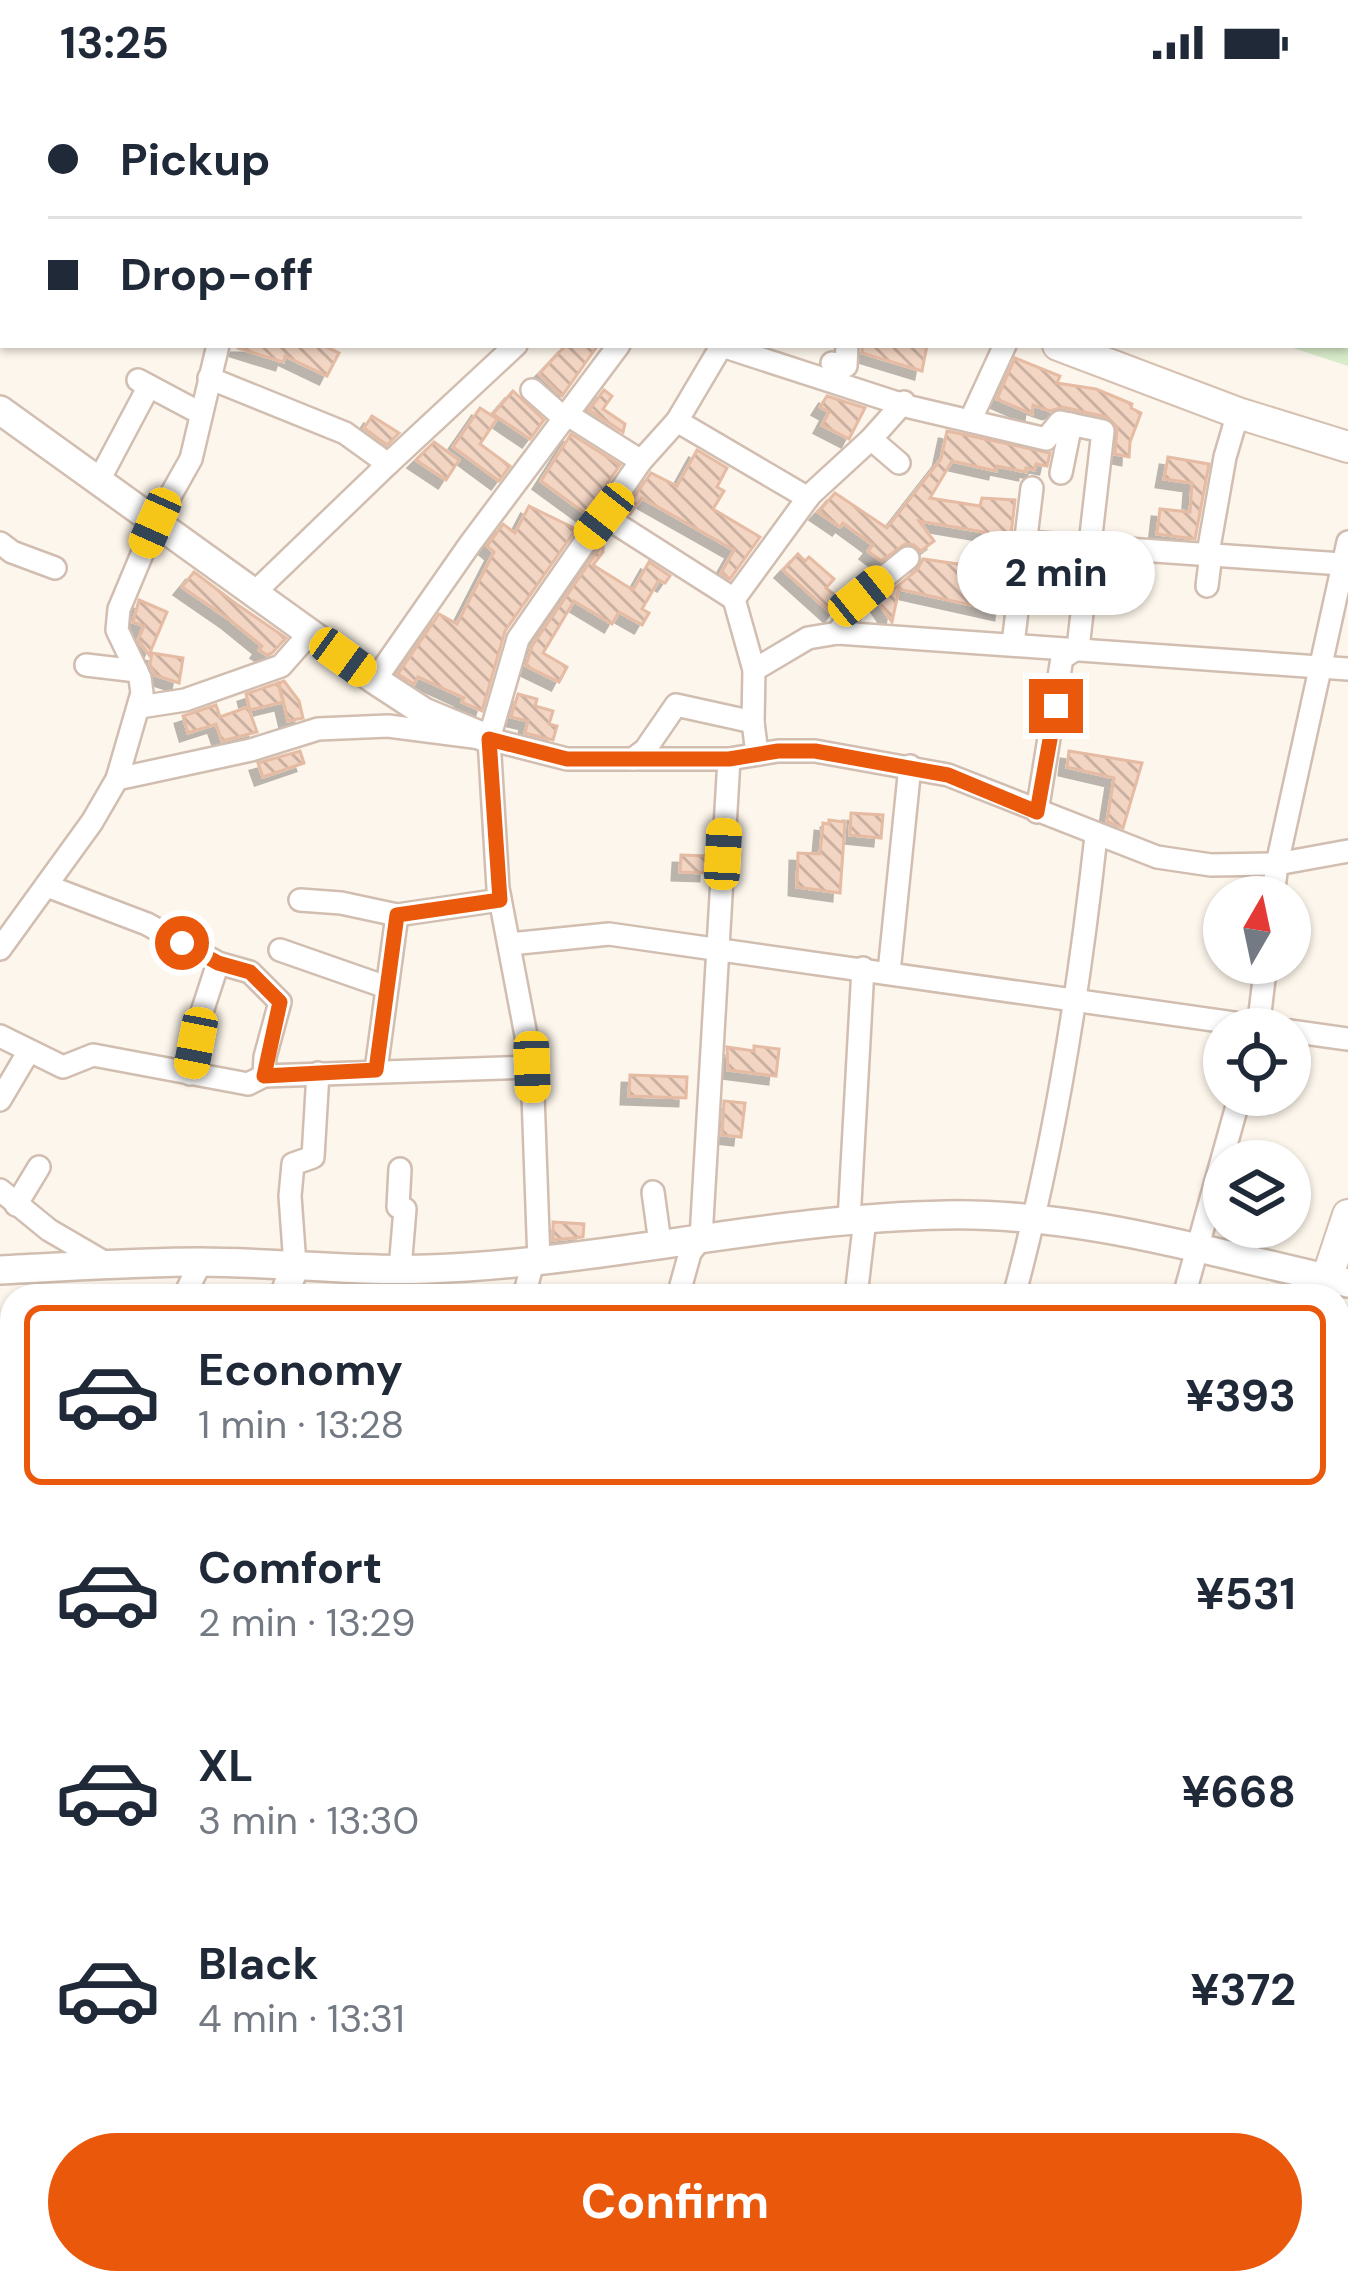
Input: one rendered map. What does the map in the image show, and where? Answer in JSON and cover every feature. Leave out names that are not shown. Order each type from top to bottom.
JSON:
[{"type":"main road","points":[[1066,348],[1238,413],[1348,447]]},
{"type":"main road","points":[[1332,1284],[1348,1215]]},
{"type":"street","points":[[0,950],[117,779],[142,693],[117,630],[119,609],[155,523],[190,459],[217,348]]},
{"type":"street","points":[[254,593],[513,348]]},
{"type":"street","points":[[375,680],[617,348]]},
{"type":"street","points":[[528,1284],[536,1262],[532,1067],[500,900],[489,739],[518,639],[641,460],[676,421],[683,396],[719,348]]},
{"type":"street","points":[[731,348],[910,407],[1046,440],[1060,422],[1103,431],[1078,649]]},
{"type":"street","points":[[970,422],[1003,348]]},
{"type":"street","points":[[209,378],[345,433],[388,464]]},
{"type":"street","points":[[98,482],[143,383],[200,413]]},
{"type":"street","points":[[532,390],[566,417],[641,460]]},
{"type":"street","points":[[734,599],[808,498],[904,402]]},
{"type":"street","points":[[0,410],[375,680],[424,712],[489,739]]},
{"type":"street","points":[[1207,586],[1225,458],[1238,413]]},
{"type":"street","points":[[676,421],[808,498]]},
{"type":"street","points":[[1061,473],[1071,424]]},
{"type":"street","points":[[871,439],[899,463]]},
{"type":"street","points":[[1012,644],[1018,555],[1032,488]]},
{"type":"street","points":[[604,516],[734,599],[754,670],[752,722],[757,754]]},
{"type":"street","points":[[0,543],[56,568]]},
{"type":"street","points":[[1018,555],[1090,546],[1209,554],[1345,553],[1276,876]]},
{"type":"street","points":[[838,633],[861,596],[908,558]]},
{"type":"street","points":[[140,707],[160,707],[268,672],[280,666],[310,633]]},
{"type":"street","points":[[754,670],[808,638],[838,633],[1348,669]]},
{"type":"street","points":[[1037,812],[1062,658],[1078,649]]},
{"type":"street","points":[[86,665],[136,670]]},
{"type":"street","points":[[633,759],[645,750],[676,705],[752,722]]},
{"type":"street","points":[[117,779],[250,750],[318,729],[388,726],[489,739],[567,759],[729,759],[815,751],[910,766],[948,775],[1157,857],[1210,865],[1277,864],[1348,851]]},
{"type":"street","points":[[681,1284],[700,1238],[729,759]]},
{"type":"street","points":[[889,972],[910,766]]},
{"type":"street","points":[[1017,1284],[1036,1217],[1078,1000],[1096,836]]},
{"type":"street","points":[[46,886],[146,924],[218,963],[250,972],[280,1002],[264,1076]]},
{"type":"street","points":[[300,900],[397,915],[500,900]]},
{"type":"street","points":[[376,1070],[397,915]]},
{"type":"street","points":[[510,944],[609,934],[1203,1019]]},
{"type":"street","points":[[280,950],[386,988]]},
{"type":"street","points":[[190,1074],[218,963]]},
{"type":"street","points":[[856,1284],[863,968]]},
{"type":"street","points":[[1311,1034],[1348,1039]]},
{"type":"street","points":[[0,1036],[63,1067],[93,1055],[248,1084],[264,1076],[532,1067]]},
{"type":"street","points":[[0,1100],[29,1051]]},
{"type":"street","points":[[288,1284],[296,1264],[290,1196],[293,1163],[313,1157],[318,1073]]},
{"type":"street","points":[[1188,1284],[1234,1116]]},
{"type":"street","points":[[39,1167],[8,1198],[49,1230],[110,1265]]},
{"type":"street","points":[[400,1169],[398,1207],[405,1209],[400,1269]]},
{"type":"street","points":[[653,1192],[660,1243]]},
{"type":"street","points":[[0,1270],[201,1262],[400,1269],[536,1262],[700,1238],[947,1214],[1036,1217],[1198,1249],[1325,1284]]},
{"type":"street","points":[[190,1284],[201,1262]]},
{"type":"green space","points":[[1293,348],[1348,348],[1348,366]]},
{"type":"building","points":[[238,348],[328,348],[339,353],[327,376],[285,356],[283,362]]},
{"type":"building","points":[[563,348],[596,348],[562,396],[539,374]]},
{"type":"building","points":[[862,348],[926,348],[922,371],[862,353]]},
{"type":"building","points":[[1015,358],[1060,376],[1057,383],[1096,389],[1132,404],[1141,413],[1129,457],[1115,454],[1117,427],[1107,417],[1033,405],[1032,414],[997,399]]},
{"type":"building","points":[[604,390],[612,396],[603,409],[625,424],[623,432],[589,410]]},
{"type":"building","points":[[513,391],[544,420],[530,439],[493,414]]},
{"type":"building","points":[[827,396],[865,408],[849,439],[822,425],[829,412],[820,407]]},
{"type":"building","points":[[480,408],[497,419],[480,444],[510,466],[499,481],[453,447]]},
{"type":"building","points":[[372,416],[399,433],[387,445],[364,428]]},
{"type":"building","points":[[947,431],[1050,453],[1047,466],[1036,464],[1026,472],[997,466],[996,471],[952,461],[930,498],[980,506],[982,498],[1015,500],[1002,612],[899,589],[892,622],[878,602],[917,570],[923,559],[979,567],[984,532],[919,521],[934,541],[921,551],[905,544],[881,561],[868,551],[873,545],[818,512],[835,493],[887,528],[941,459]]},
{"type":"building","points":[[571,434],[620,465],[586,514],[541,481]]},
{"type":"building","points":[[434,442],[459,460],[446,480],[416,460]]},
{"type":"building","points":[[697,450],[727,468],[717,487],[724,491],[713,509],[760,537],[730,579],[721,573],[734,550],[642,498],[630,514],[624,511],[651,473],[677,486]]},
{"type":"building","points":[[1168,457],[1209,464],[1195,539],[1157,534],[1160,509],[1190,512],[1192,483],[1164,479]]},
{"type":"building","points":[[529,506],[576,529],[505,631],[482,711],[418,677],[414,684],[398,674],[439,614],[457,624],[494,552],[487,546],[503,524],[515,533]]},
{"type":"building","points":[[603,543],[603,552],[593,565],[633,590],[649,562],[670,576],[665,583],[659,580],[642,609],[649,613],[642,625],[619,612],[612,624],[574,601],[543,653],[567,667],[559,682],[526,666],[532,646]]},
{"type":"building","points":[[798,554],[805,561],[809,557],[834,579],[826,588],[841,600],[832,614],[783,570]]},
{"type":"building","points":[[194,572],[286,638],[272,653],[259,650],[262,646],[182,587]]},
{"type":"building","points":[[139,600],[167,612],[149,655],[138,640],[144,626],[133,622]]},
{"type":"building","points":[[152,653],[183,658],[179,683],[155,675]]},
{"type":"building","points":[[284,681],[299,701],[303,718],[288,721],[279,683]]},
{"type":"building","points":[[278,683],[283,702],[250,710],[246,694]]},
{"type":"building","points":[[518,694],[537,699],[535,706],[553,711],[549,724],[557,726],[553,740],[525,733],[528,721],[511,717]]},
{"type":"building","points":[[216,705],[220,717],[248,707],[257,732],[222,741],[216,724],[188,733],[183,716]]},
{"type":"building","points":[[300,751],[304,763],[263,777],[258,763]]},
{"type":"building","points":[[1069,751],[1142,763],[1123,828],[1107,821],[1114,778],[1067,767]]},
{"type":"building","points":[[851,813],[883,815],[881,838],[850,835]]},
{"type":"building","points":[[845,822],[840,893],[797,887],[798,853],[820,854],[823,823]]},
{"type":"building","points":[[681,855],[708,856],[707,873],[680,872]]},
{"type":"building","points":[[754,1046],[779,1049],[776,1076],[728,1070],[727,1047],[754,1051]]},
{"type":"building","points":[[630,1075],[687,1077],[686,1098],[629,1096]]},
{"type":"building","points":[[724,1101],[745,1103],[741,1137],[722,1135]]},
{"type":"building","points":[[553,1222],[584,1224],[583,1237],[553,1240]]},
{"type":"route","points":[[182,943],[218,963],[250,972],[280,1002],[264,1076],[376,1070],[397,915],[500,900],[489,739],[567,759],[729,759],[815,751],[948,775],[1037,812],[1056,706]]}]
